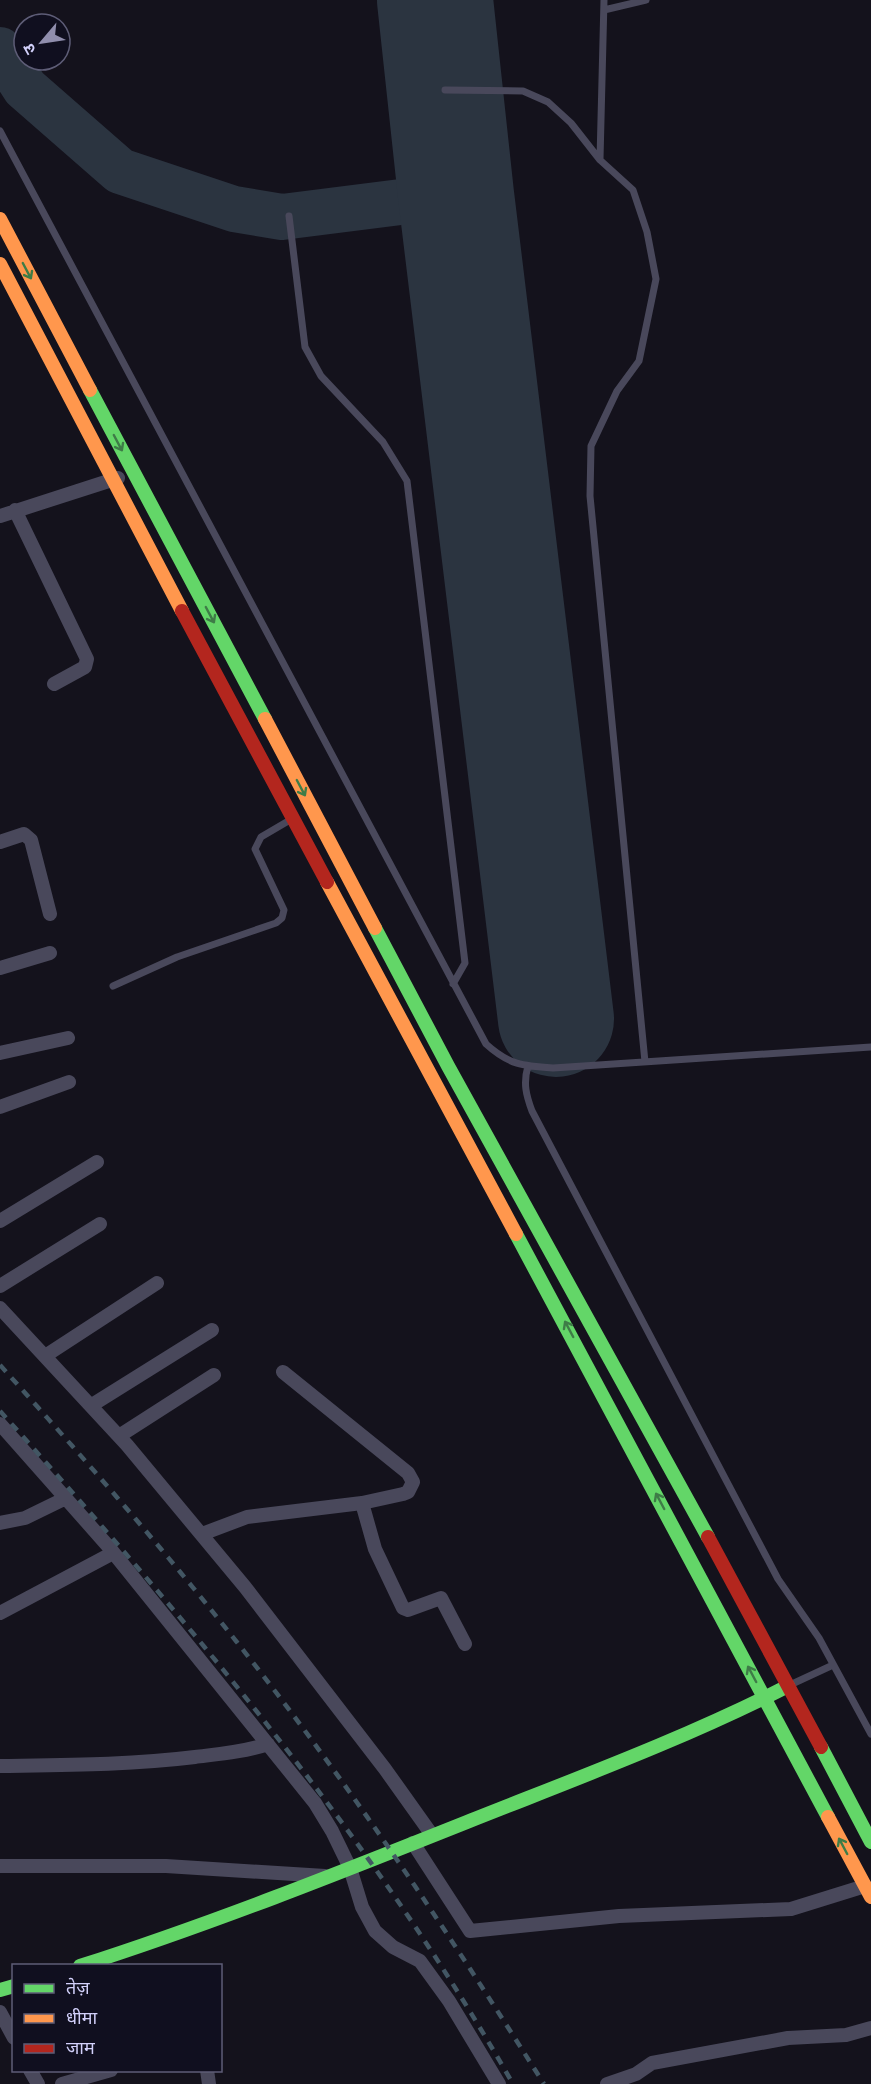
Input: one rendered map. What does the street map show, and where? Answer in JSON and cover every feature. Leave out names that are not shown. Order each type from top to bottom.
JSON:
[{"type":"main road","points":[[0,219],[454,1076],[871,1842]]},
{"type":"main road","points":[[0,264],[112,478],[868,1892]]},
{"type":"main road","points":[[83,1964],[169,1939],[330,1876],[699,1730],[788,1686]]},
{"type":"street","points":[[0,516],[112,478],[136,477]]},
{"type":"street","points":[[15,510],[87,659],[85,667],[54,684]]},
{"type":"street","points":[[0,842],[24,834],[28,836],[50,914]]},
{"type":"street","points":[[0,968],[50,953]]},
{"type":"street","points":[[0,1053],[68,1038]]},
{"type":"street","points":[[0,1107],[69,1082]]},
{"type":"street","points":[[0,1221],[97,1162]]},
{"type":"street","points":[[0,1286],[100,1224]]},
{"type":"street","points":[[45,1356],[157,1283]]},
{"type":"street","points":[[0,1308],[119,1436],[202,1534],[385,1769],[432,1835]]},
{"type":"street","points":[[92,1406],[212,1330]]},
{"type":"street","points":[[202,1534],[247,1517],[362,1503],[403,1494],[411,1486],[411,1477],[283,1372]]},
{"type":"street","points":[[119,1436],[214,1375]]},
{"type":"street","points":[[0,1424],[113,1552],[315,1803],[350,1868],[363,1907],[375,1931],[393,1947],[420,1961],[448,2001],[499,2084]]},
{"type":"street","points":[[0,1524],[26,1518],[66,1498]]},
{"type":"street","points":[[362,1503],[375,1549],[403,1608],[408,1610],[441,1598],[465,1644]]},
{"type":"street","points":[[0,1613],[113,1552]]},
{"type":"street","points":[[0,1766],[86,1765],[177,1759],[230,1753],[268,1744]]},
{"type":"street","points":[[413,1843],[470,1931],[619,1916],[791,1909],[868,1892]]},
{"type":"street","points":[[0,1866],[166,1866],[330,1876]]},
{"type":"street","points":[[0,2012],[12,2034]]},
{"type":"street","points":[[607,2084],[630,2077],[652,2063],[788,2038],[846,2035],[871,2028]]},
{"type":"street","points":[[62,2084],[104,2072]]},
{"type":"lane","points":[[600,160],[604,0]]},
{"type":"lane","points":[[604,10],[646,0]]},
{"type":"lane","points":[[445,90],[523,91],[548,102],[571,123],[600,160],[633,190],[647,232],[656,279],[639,361],[617,391],[591,446],[590,496],[645,1062]]},
{"type":"lane","points":[[0,131],[486,1044],[499,1056],[518,1065],[553,1068],[871,1047]]},
{"type":"lane","points":[[289,216],[305,347],[321,376],[383,442],[407,481],[465,963],[453,984]]},
{"type":"lane","points":[[113,986],[177,957],[276,923],[282,918],[284,910],[255,849],[261,837],[294,818]]},
{"type":"lane","points":[[528,1066],[524,1077],[525,1095],[532,1111],[778,1579],[819,1638],[871,1734]]},
{"type":"lane","points":[[788,1686],[833,1665]]},
{"type":"taxiway","points":[[0,50],[25,88],[120,171],[234,209],[282,217],[456,195]]},
{"type":"runway","points":[[435,0],[456,195],[556,1019]]},
{"type":"railway","points":[[0,1365],[150,1536],[208,1606],[318,1748],[396,1858],[544,2084]]},
{"type":"railway","points":[[0,1411],[208,1651],[339,1818],[458,1993],[513,2084]]},
{"type":"traffic: fast","points":[[90,390],[265,719]]},
{"type":"traffic: fast","points":[[375,928],[448,1066],[708,1537]]},
{"type":"traffic: fast","points":[[516,1234],[828,1817]]},
{"type":"traffic: fast","points":[[86,1964],[275,1897],[589,1774],[709,1724],[788,1686]]},
{"type":"traffic: fast","points":[[821,1747],[871,1842]]},
{"type":"traffic: fast","points":[[0,1990],[12,1987]]},
{"type":"traffic: slow","points":[[0,219],[90,390]]},
{"type":"traffic: slow","points":[[0,264],[182,611]]},
{"type":"traffic: slow","points":[[265,719],[375,928]]},
{"type":"traffic: slow","points":[[327,882],[516,1234]]},
{"type":"traffic: slow","points":[[828,1817],[871,1897]]},
{"type":"traffic: jam","points":[[182,611],[327,882]]},
{"type":"traffic: jam","points":[[708,1537],[821,1747]]}]
